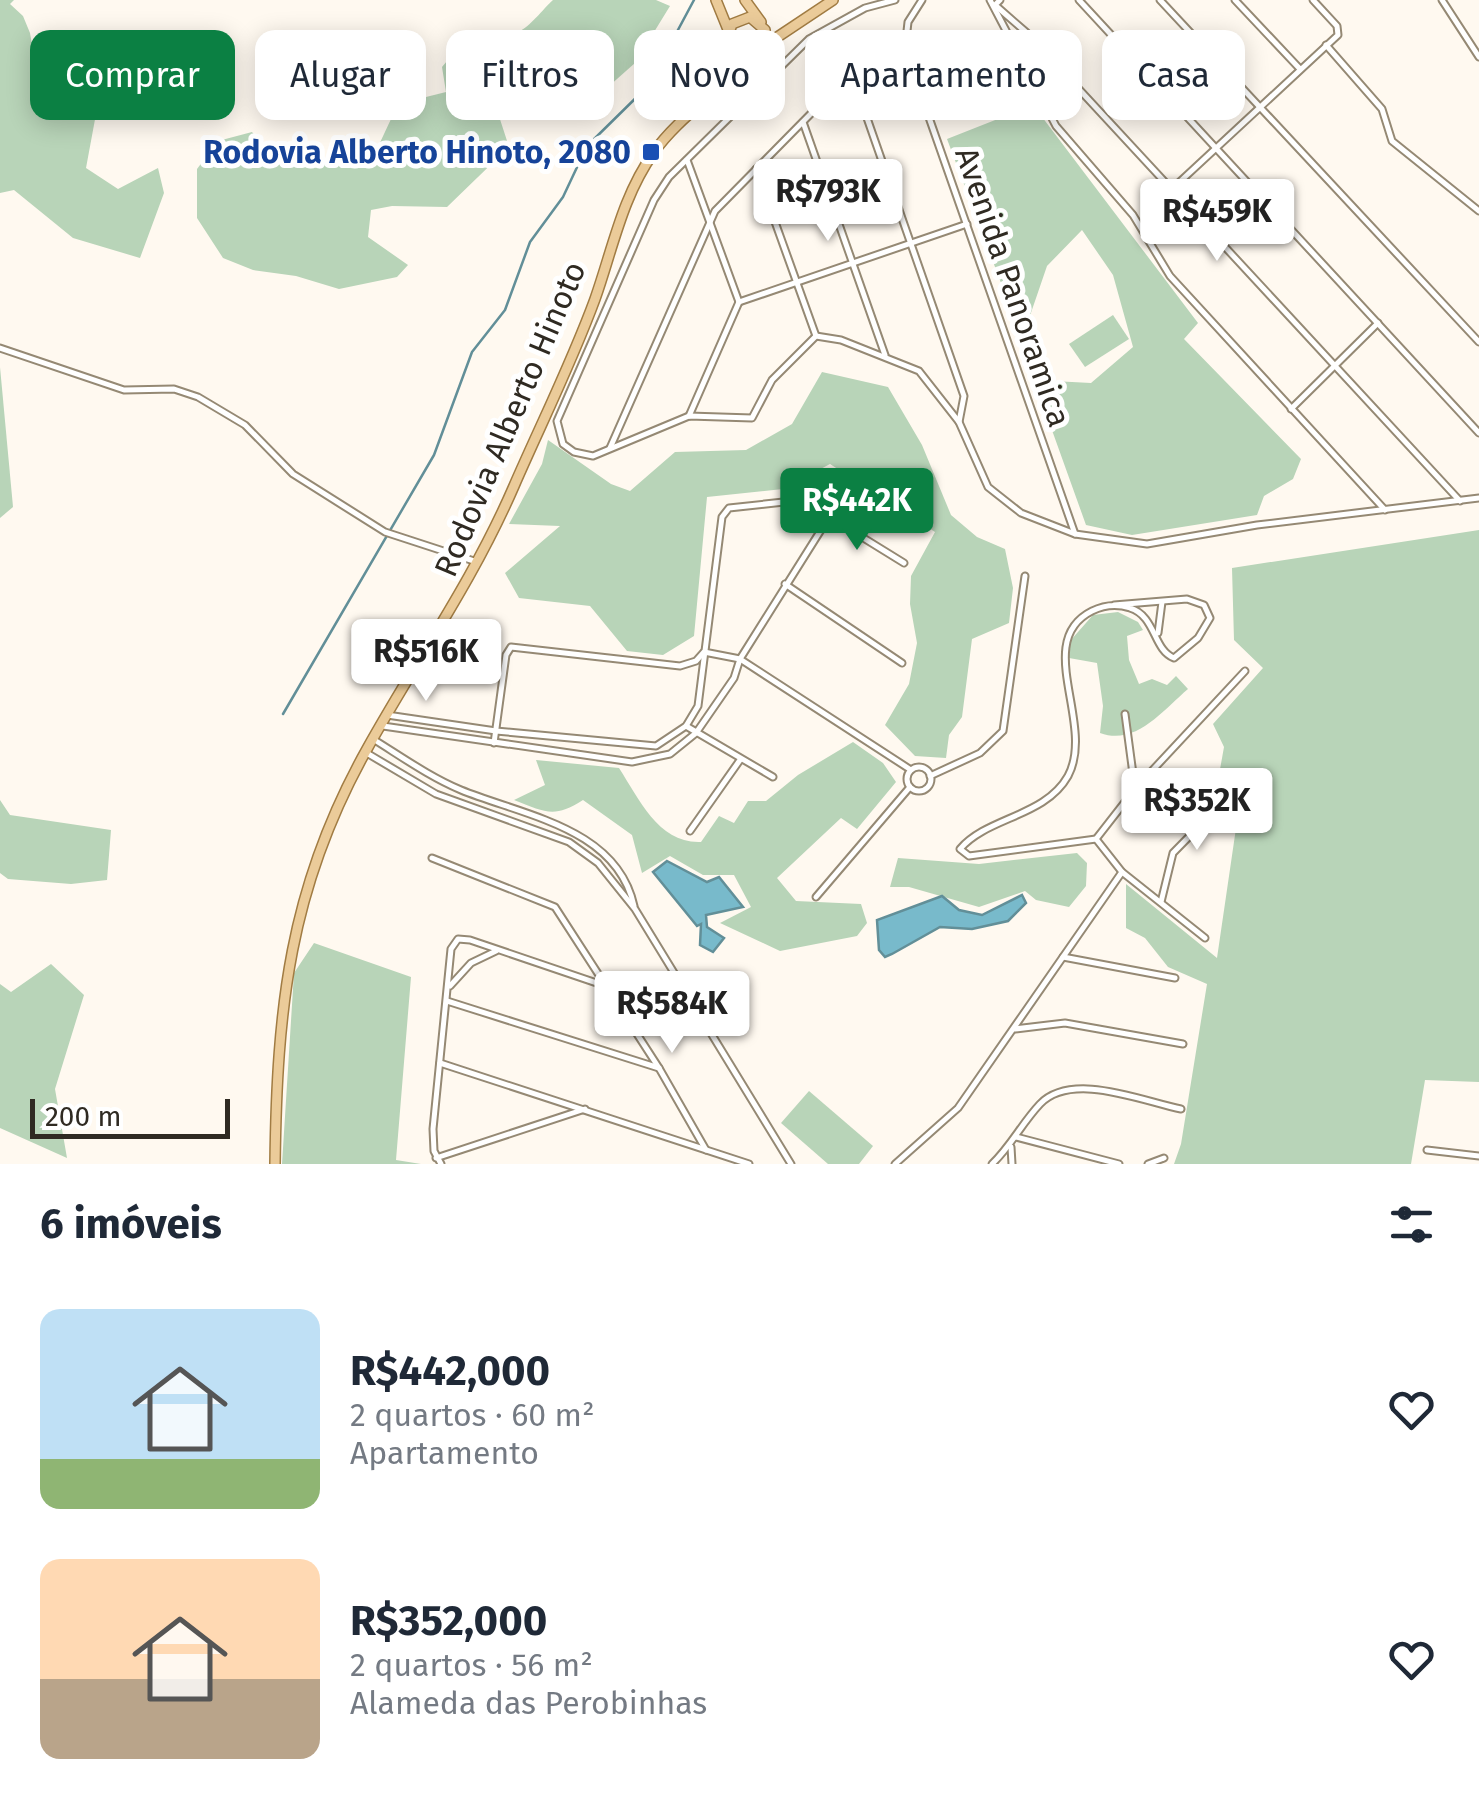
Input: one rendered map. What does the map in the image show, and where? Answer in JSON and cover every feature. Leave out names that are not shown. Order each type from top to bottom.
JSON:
[{"type":"main road","points":[[716,0],[727,30]]},
{"type":"main road","points":[[745,0],[763,26]]},
{"type":"main road","name":"Rodovia Alberto Hinoto","points":[[785,30],[833,0]]},
{"type":"main road","points":[[733,30],[742,17],[785,30]]},
{"type":"main road","points":[[762,30],[763,26]]},
{"type":"main road","name":"Rodovia Alberto Hinoto","points":[[275,1164],[276,1070],[290,949],[324,840],[373,739],[479,562],[594,300],[622,209],[653,153],[687,120]]},
{"type":"street","points":[[816,336],[772,380],[752,418],[689,416],[593,456],[574,452],[558,436],[557,421],[654,200],[687,160],[809,39],[865,8],[895,0]]},
{"type":"street","points":[[907,30],[922,0]]},
{"type":"street","points":[[1079,0],[1479,433]]},
{"type":"street","points":[[1160,0],[1479,342]]},
{"type":"street","points":[[1236,0],[1300,69]]},
{"type":"street","points":[[1172,189],[1338,35],[1338,26],[1313,0]]},
{"type":"street","points":[[1442,0],[1479,57]]},
{"type":"street","points":[[995,2],[1460,501]]},
{"type":"street","points":[[995,2],[1013,49],[1056,126],[1133,215],[1170,276],[1385,510]]},
{"type":"street","points":[[1326,45],[1382,109],[1392,141],[1479,211]]},
{"type":"street","points":[[867,120],[964,396],[959,422]]},
{"type":"street","name":"Avenida Panoramica","points":[[931,120],[1075,534]]},
{"type":"street","points":[[609,450],[710,220],[803,122],[886,356]]},
{"type":"street","points":[[687,160],[739,302],[689,416]]},
{"type":"street","points":[[756,169],[816,336]]},
{"type":"street","points":[[739,302],[967,224]]},
{"type":"street","points":[[1292,409],[1378,324]]},
{"type":"street","points":[[816,336],[841,340],[919,371],[959,422],[988,487],[1038,522],[1075,534],[1147,544],[1257,525],[1479,498]]},
{"type":"street","points":[[0,348],[124,390],[174,390],[198,397],[246,425],[292,474],[385,532],[479,562]]},
{"type":"street","points":[[388,714],[496,731],[632,747],[656,746],[686,726],[698,706],[725,512],[735,506],[795,499],[830,514],[904,563]]},
{"type":"street","points":[[381,725],[632,762],[670,754],[696,732],[734,678],[740,659],[830,514]]},
{"type":"street","points":[[910,787],[923,790],[930,776],[980,753],[1003,731],[1025,576]]},
{"type":"street","points":[[785,584],[902,663]]},
{"type":"street","points":[[1114,605],[1144,616],[1166,654],[1177,658],[1210,618],[1204,605],[1196,600],[1114,605],[1084,616],[1066,640],[1076,742],[1068,775],[1048,797],[966,842],[960,852],[969,856],[1028,850],[1096,838],[1136,788],[1245,671]]},
{"type":"street","points":[[1158,636],[1162,602]]},
{"type":"street","points":[[494,743],[506,655],[512,647],[680,666],[696,661],[704,652]]},
{"type":"street","points":[[704,652],[740,659],[911,770]]},
{"type":"street","points":[[1125,714],[1136,788]]},
{"type":"street","points":[[443,736],[444,724]]},
{"type":"street","points":[[461,738],[463,726]]},
{"type":"street","points":[[686,726],[773,778]]},
{"type":"street","points":[[373,739],[446,783],[589,840],[620,871],[635,909]]},
{"type":"street","points":[[366,752],[440,796],[569,842],[598,863],[635,909],[791,1164]]},
{"type":"street","points":[[690,831],[741,759]]},
{"type":"street","points":[[910,787],[907,778],[911,770],[920,767],[930,776]]},
{"type":"street","points":[[413,780],[420,769]]},
{"type":"street","points":[[440,796],[446,783]]},
{"type":"street","points":[[816,898],[910,787]]},
{"type":"street","points":[[1161,902],[1173,853],[1224,800]]},
{"type":"street","points":[[1096,838],[1122,872],[1205,938]]},
{"type":"street","points":[[432,858],[555,908],[659,1068],[706,1150]]},
{"type":"street","points":[[895,1164],[958,1108],[1122,872]]},
{"type":"street","points":[[585,1110],[438,1161],[433,1129],[455,942],[470,940],[700,1018]]},
{"type":"street","points":[[449,988],[471,963],[499,950]]},
{"type":"street","points":[[1063,957],[1175,978]]},
{"type":"street","points":[[447,1001],[659,1068]]},
{"type":"street","points":[[1015,1029],[1065,1023],[1182,1044]]},
{"type":"street","points":[[637,1061],[649,1052]]},
{"type":"street","points":[[440,1063],[706,1150],[727,1161],[749,1164]]},
{"type":"street","points":[[992,1164],[1011,1146],[1039,1105],[1060,1090],[1082,1089],[1182,1109]]},
{"type":"street","points":[[1016,1137],[1119,1164]]},
{"type":"street","points":[[1011,1146],[1012,1164]]},
{"type":"street","points":[[1427,1150],[1479,1156]]},
{"type":"street","points":[[1148,1164],[1164,1158]]},
{"type":"green space","points":[[0,0],[14,0],[10,4],[23,16],[30,33],[30,120],[95,120],[86,168],[118,189],[158,168],[164,193],[140,258],[73,238],[14,190],[0,193]]},
{"type":"green space","points":[[553,0],[656,0],[670,6],[655,30],[634,30],[634,64],[614,82],[614,30],[523,30]]},
{"type":"green space","points":[[446,92],[446,120],[500,120],[509,147],[447,207],[392,206],[371,210],[368,237],[408,265],[397,277],[339,289],[296,276],[253,270],[223,258],[197,218],[197,169],[218,141],[252,132],[275,161],[328,159],[377,149],[391,120],[426,120],[426,97]]},
{"type":"green space","points":[[995,120],[1044,120],[1198,323],[1184,339],[1301,459],[1293,479],[1264,496],[1257,515],[1132,535],[1086,525],[1034,380],[1091,383],[1133,347],[1113,275],[1082,230],[1047,266],[1022,339],[947,139]]},
{"type":"green space","points":[[1113,315],[1129,339],[1085,367],[1069,344]]},
{"type":"green space","points":[[0,367],[13,507],[0,518]]},
{"type":"green space","points":[[822,372],[888,387],[922,445],[951,515],[977,537],[1005,549],[1013,588],[1009,623],[972,639],[962,717],[949,735],[946,758],[915,756],[885,725],[909,684],[917,643],[910,604],[911,576],[935,532],[830,464],[783,489],[707,497],[694,636],[663,655],[627,651],[590,606],[519,598],[505,573],[560,526],[509,524],[542,464],[548,440],[611,484],[630,491],[675,452],[746,450],[792,424]]},
{"type":"green space","points":[[1479,530],[1479,1082],[1425,1080],[1411,1164],[1174,1164],[1181,1144],[1207,984],[1168,967],[1145,938],[1126,928],[1126,884],[1217,958],[1241,794],[1219,775],[1224,747],[1213,724],[1263,668],[1234,640],[1232,568]]},
{"type":"green space","points":[[1118,612],[1138,622],[1143,630],[1127,636],[1129,660],[1139,684],[1152,679],[1167,685],[1176,676],[1188,689],[1137,731],[1113,736],[1100,733],[1103,706],[1097,663],[1069,658],[1070,641],[1093,615]]},
{"type":"green space","points":[[853,742],[883,763],[896,782],[857,829],[841,818],[777,878],[796,901],[861,904],[867,923],[857,936],[780,951],[720,923],[751,907],[734,875],[703,875],[670,856],[642,873],[632,835],[583,800],[564,810],[549,812],[514,800],[545,785],[536,760],[619,768],[662,828],[686,841],[701,842],[719,816],[734,823],[748,801],[766,801],[798,775]]},
{"type":"green space","points":[[0,800],[10,815],[111,830],[107,880],[71,884],[8,879],[0,873]]},
{"type":"green space","points":[[1077,853],[1087,863],[1086,886],[1069,907],[1036,900],[1025,891],[979,907],[909,887],[890,887],[898,858],[979,864]]},
{"type":"green space","points":[[314,943],[411,977],[396,1160],[421,1164],[282,1164],[294,973]]},
{"type":"green space","points":[[51,964],[84,995],[55,1089],[67,1158],[0,1128],[0,984],[11,992]]},
{"type":"green space","points":[[809,1091],[873,1146],[859,1164],[828,1164],[781,1123]]},
{"type":"water","points":[[667,861],[707,882],[719,877],[743,907],[706,915],[707,927],[724,938],[713,952],[700,945],[701,924],[697,926],[653,872]]},
{"type":"water","points":[[1022,895],[1026,903],[1008,921],[972,929],[940,927],[885,957],[879,950],[877,920],[942,896],[959,910],[982,915]]},
{"type":"waterway","points":[[283,714],[434,455],[472,352],[505,310],[530,242],[563,197],[587,146],[648,86],[694,0]]},
{"type":"place","name":"Rodovia Alberto Hinoto, 2080","points":[[651,152]]}]
